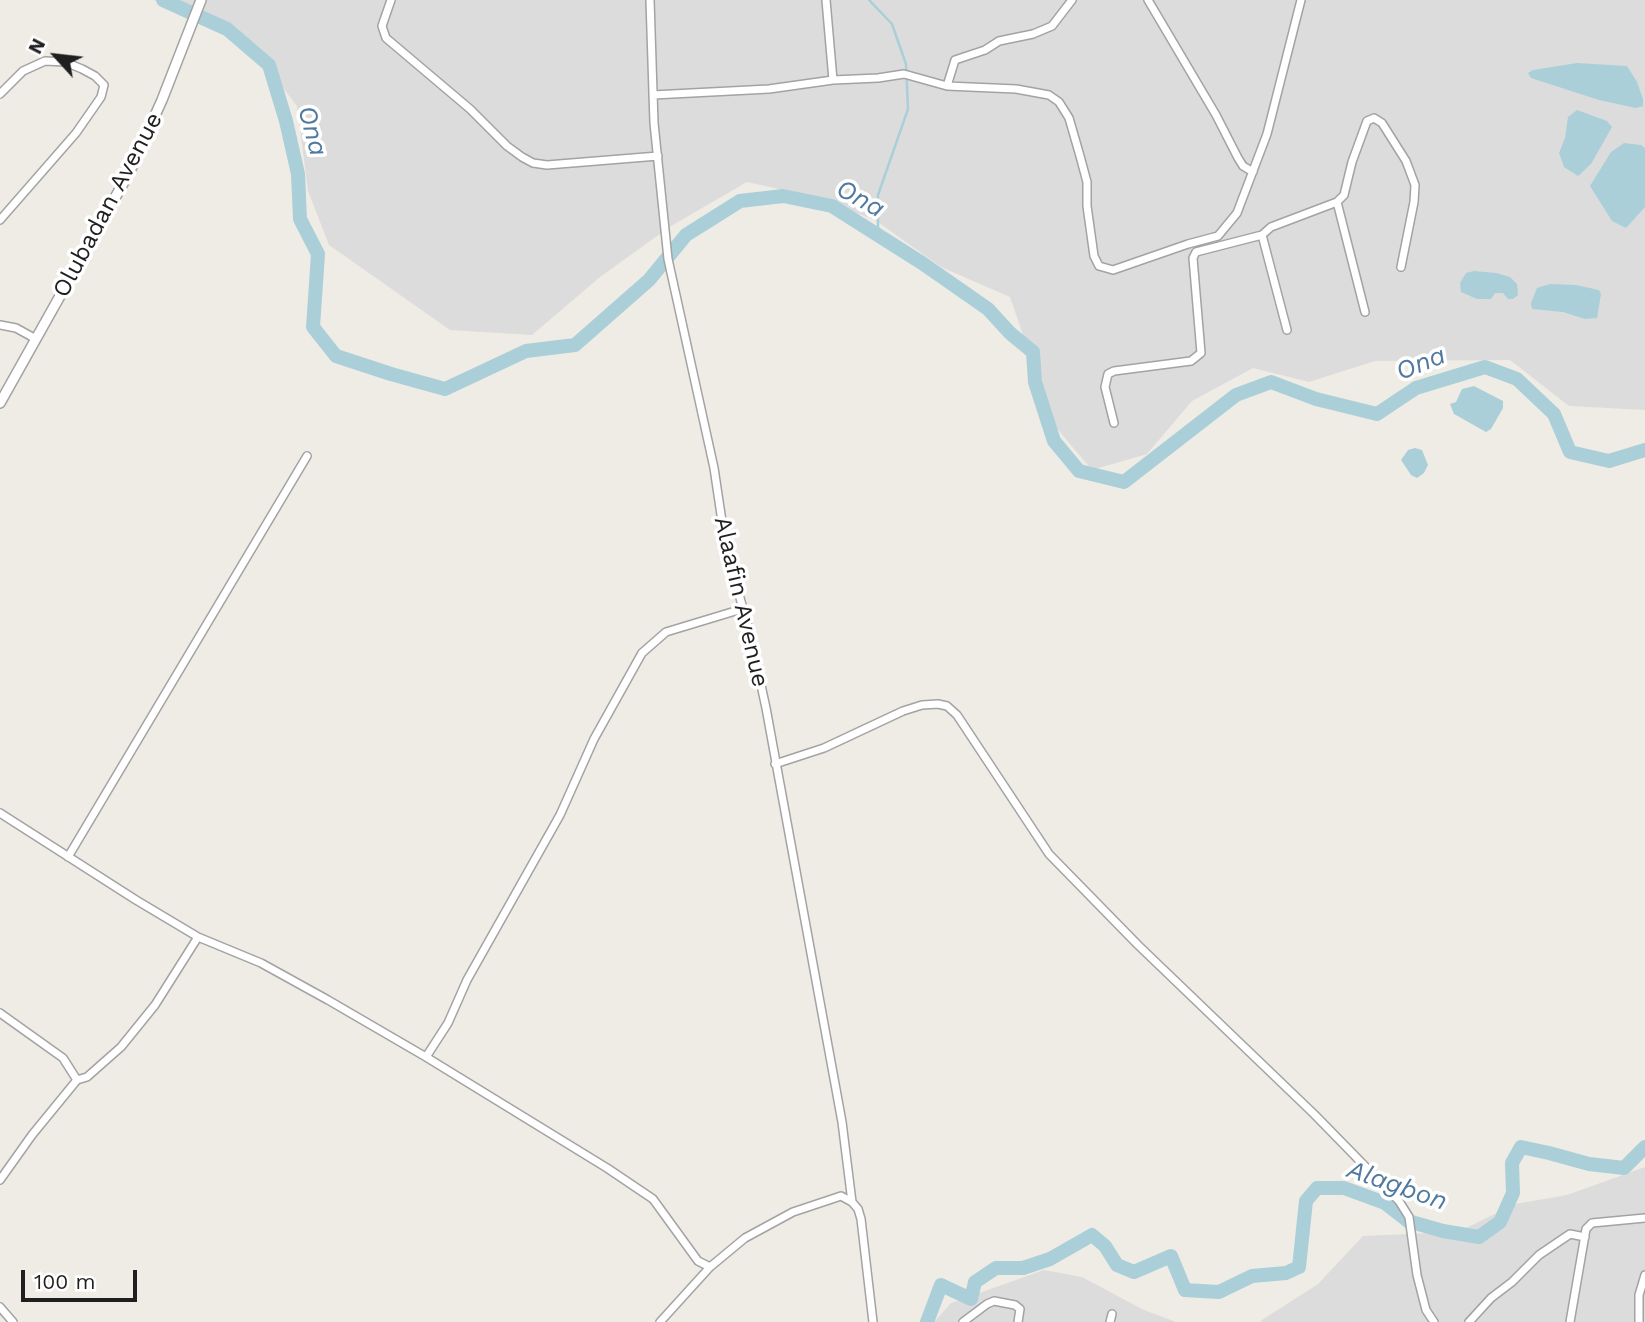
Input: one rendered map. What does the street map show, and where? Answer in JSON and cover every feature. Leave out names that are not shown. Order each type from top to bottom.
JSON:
[{"type":"street","points":[[391,0],[382,26],[386,38],[522,157],[533,163],[547,165],[658,156]]},
{"type":"street","name":"Alaafin Avenue","points":[[650,0],[653,95],[668,259],[714,468],[726,548],[749,630],[763,695],[842,1122],[852,1202],[861,1219],[873,1322]]},
{"type":"street","points":[[826,0],[833,80]]},
{"type":"street","points":[[947,86],[955,60],[985,50],[999,41],[1033,34],[1052,26],[1072,0]]},
{"type":"street","points":[[1148,0],[1216,115],[1238,158],[1243,166],[1253,172]]},
{"type":"street","points":[[653,95],[769,89],[833,80],[909,75],[947,86],[1016,89],[1040,93],[1059,102],[1069,118],[1087,181],[1090,238],[1094,256],[1103,269],[1119,269],[1147,257],[1218,236],[1237,213],[1267,134],[1301,0]]},
{"type":"street","name":"Olubadan Avenue","points":[[0,403],[130,171],[162,100],[200,3]]},
{"type":"street","points":[[0,94],[23,71],[46,61],[73,65],[95,76],[104,85],[101,97],[76,133],[0,220]]},
{"type":"street","points":[[1114,423],[1105,387],[1108,374],[1191,361],[1199,356],[1202,349],[1193,258],[1199,250],[1262,235],[1271,227],[1337,202],[1344,195],[1352,162],[1367,121],[1376,118],[1406,161],[1415,185],[1401,267]]},
{"type":"street","points":[[1337,202],[1365,312]]},
{"type":"street","points":[[1222,230],[1231,244]]},
{"type":"street","points":[[1262,235],[1287,330]]},
{"type":"street","points":[[0,325],[16,328],[36,339]]},
{"type":"street","points":[[68,856],[307,456]]},
{"type":"street","points":[[426,1056],[447,1023],[467,979],[559,815],[594,740],[642,653],[666,632],[742,609]]},
{"type":"street","points":[[775,764],[824,748],[903,711],[932,704],[947,706],[975,739],[1049,854],[1399,1201],[1409,1217],[1417,1275],[1426,1310],[1433,1322]]},
{"type":"street","points":[[0,813],[198,937],[261,963],[426,1056],[653,1199],[698,1261],[710,1267]]},
{"type":"street","points":[[0,1180],[76,1080],[87,1077],[121,1047],[155,1005],[198,937]]},
{"type":"street","points":[[0,1013],[63,1058],[76,1080]]},
{"type":"street","points":[[660,1322],[710,1267],[745,1238],[793,1212],[841,1196],[852,1202]]},
{"type":"street","points":[[1570,1322],[1586,1229],[1592,1223],[1645,1217]]},
{"type":"street","points":[[1469,1322],[1491,1298],[1539,1255],[1570,1234],[1585,1237]]},
{"type":"street","points":[[1639,1322],[1639,1295],[1645,1275]]},
{"type":"street","points":[[962,1322],[994,1301],[1015,1305],[1020,1309],[1018,1322]]},
{"type":"street","points":[[0,1307],[13,1322]]},
{"type":"shaded area","points":[[153,0],[1645,0],[1645,410],[1569,406],[1510,360],[1375,361],[1309,382],[1253,368],[1192,401],[1147,454],[1092,470],[1054,425],[1010,297],[941,267],[875,220],[815,197],[747,182],[671,226],[600,277],[532,335],[450,330],[329,245],[308,191],[297,106],[238,29]]},
{"type":"shaded area","points":[[1645,1167],[1645,1322],[1259,1322],[1318,1284],[1363,1236],[1458,1232],[1515,1204],[1567,1195]]},
{"type":"shaded area","points":[[1044,1270],[1082,1277],[1144,1310],[1176,1322],[934,1322],[951,1303]]},
{"type":"water","points":[[1577,63],[1627,66],[1637,82],[1643,106],[1636,108],[1599,100],[1531,78],[1528,73]]},
{"type":"water","points":[[1577,110],[1607,121],[1612,127],[1591,164],[1578,176],[1564,167],[1559,153],[1565,138],[1568,117]]},
{"type":"water","points":[[1624,143],[1645,148],[1645,207],[1626,228],[1612,221],[1590,186],[1611,152]]},
{"type":"water","points":[[1474,271],[1510,277],[1517,284],[1518,295],[1508,299],[1503,293],[1495,293],[1491,299],[1477,299],[1461,292],[1460,283],[1466,273]]},
{"type":"water","points":[[1550,284],[1576,285],[1599,290],[1601,294],[1597,318],[1585,319],[1563,312],[1532,309],[1531,303],[1537,288]]},
{"type":"water","points":[[1474,386],[1503,401],[1503,408],[1491,429],[1486,432],[1454,414],[1450,404],[1456,402],[1462,389]]},
{"type":"water","points":[[1408,450],[1422,450],[1428,465],[1424,473],[1417,478],[1411,475],[1401,460]]},
{"type":"waterway","name":"Ona","points":[[163,0],[227,29],[269,65],[298,174],[300,219],[318,254],[313,327],[336,356],[391,374],[445,389],[526,351],[575,345],[649,280],[686,235],[740,201],[783,196],[832,206],[988,309],[1010,333],[1033,352],[1035,382],[1054,441],[1079,471],[1124,482],[1236,395],[1271,382],[1316,399],[1377,414],[1416,388],[1485,367],[1517,379],[1554,414],[1570,452],[1609,461],[1645,450]]},
{"type":"waterway","points":[[869,0],[892,24],[906,64],[908,109],[878,195],[878,235]]},
{"type":"waterway","name":"Alagbon","points":[[927,1322],[941,1285],[971,1299],[975,1282],[996,1268],[1023,1268],[1050,1259],[1092,1235],[1105,1246],[1117,1265],[1134,1272],[1171,1256],[1185,1290],[1219,1292],[1252,1276],[1286,1273],[1299,1267],[1306,1201],[1317,1188],[1344,1188],[1385,1203],[1408,1221],[1479,1237],[1500,1222],[1513,1193],[1512,1163],[1521,1147],[1589,1164],[1624,1168],[1645,1147]]}]
